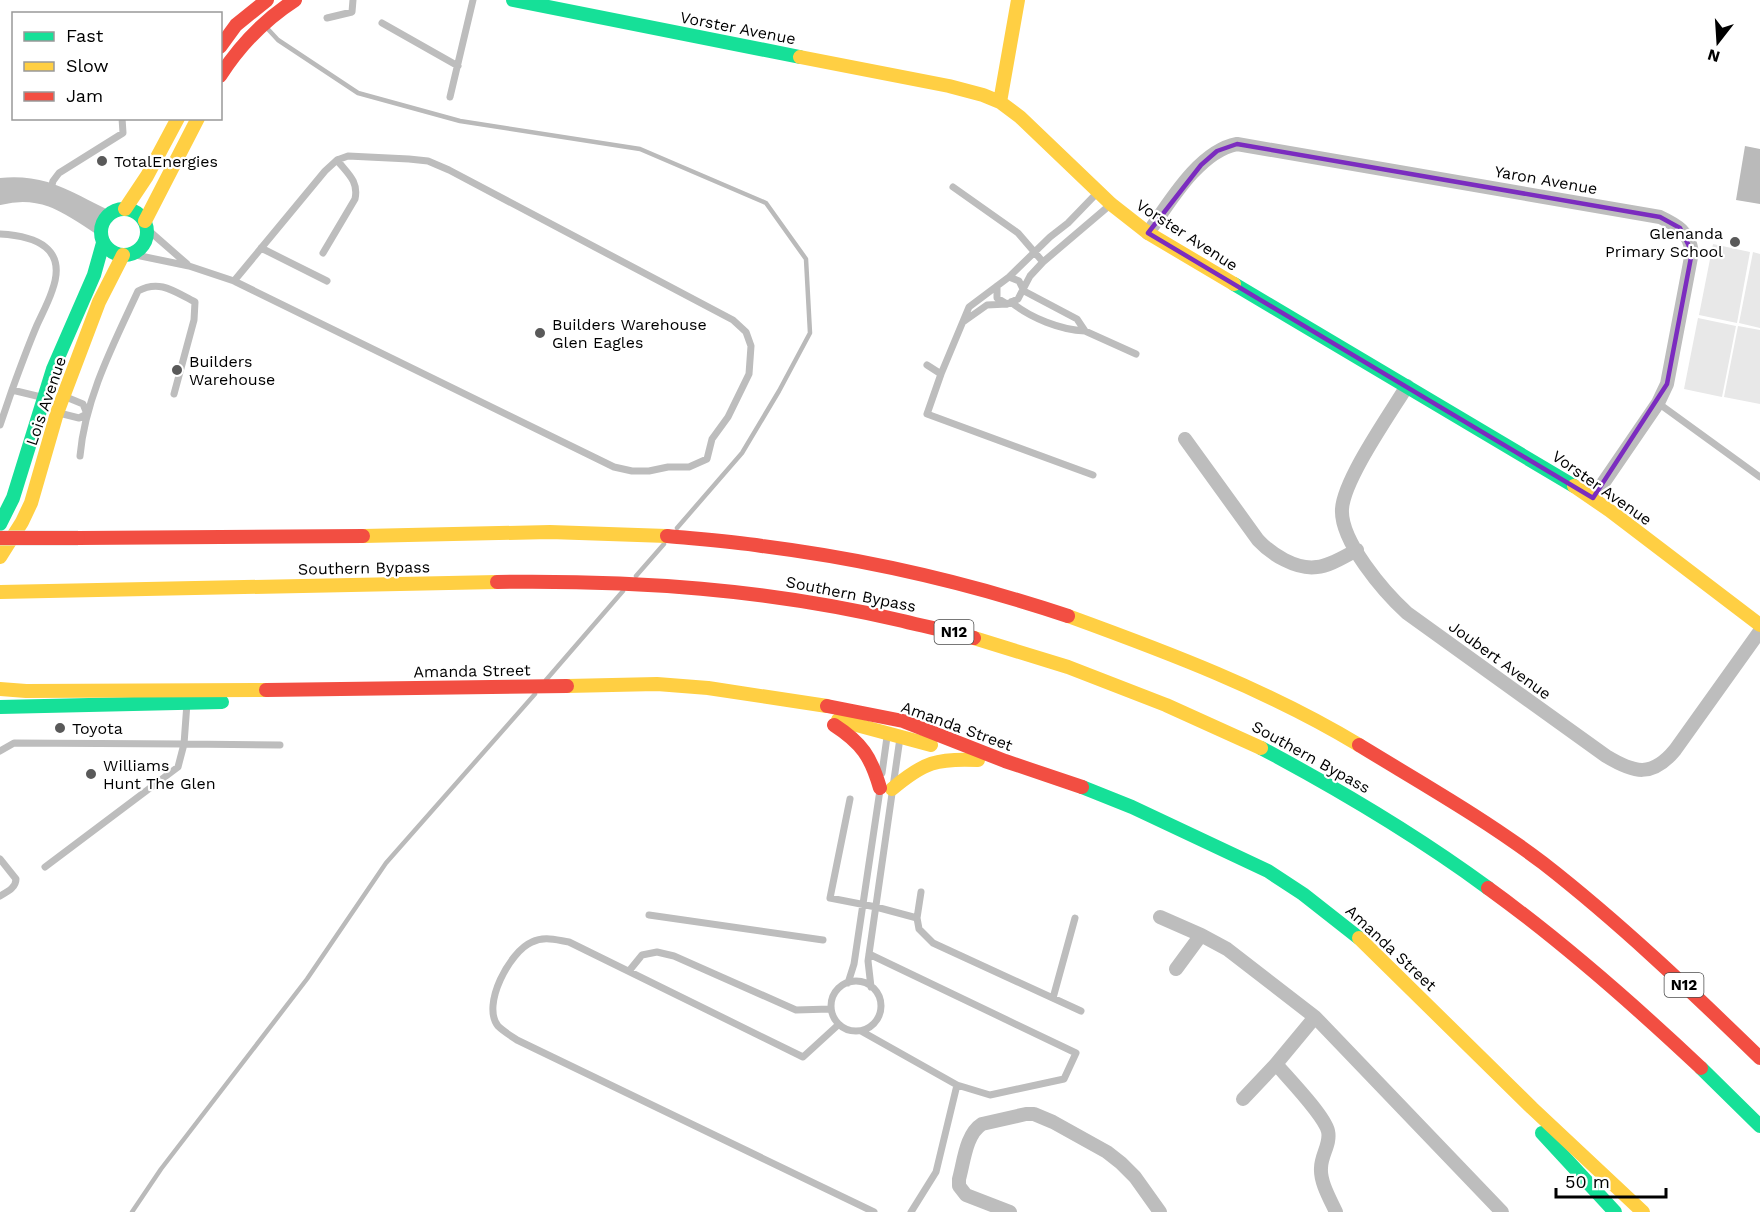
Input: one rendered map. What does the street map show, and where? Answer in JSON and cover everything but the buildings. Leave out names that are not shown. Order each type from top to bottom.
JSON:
[{"type":"main road","points":[[224,42],[247,15],[267,0]]},
{"type":"main road","points":[[222,73],[238,47],[295,0]]},
{"type":"main road","name":"Vorster Avenue","points":[[513,0],[949,86],[1000,102],[1034,130],[1111,204],[1148,233],[1561,477],[1593,498],[1760,625]]},
{"type":"main road","points":[[1000,102],[1018,0]]},
{"type":"main road","points":[[125,209],[147,176],[177,120]]},
{"type":"main road","name":"Lois Avenue","points":[[0,557],[31,503],[57,413],[99,302],[127,255],[144,244],[147,237],[146,225],[197,120]]},
{"type":"main road","points":[[127,255],[108,249],[104,230],[112,212],[125,209],[140,215],[146,225]]},
{"type":"main road","name":"Lois Avenue","points":[[0,524],[13,498],[44,398],[68,332],[94,275],[104,230]]},
{"type":"main road","name":"Southern Bypass","points":[[0,538],[370,536],[537,532],[655,535],[761,546],[858,560],[993,592],[1112,629],[1193,662],[1347,736],[1405,771],[1483,821],[1554,872],[1662,965],[1760,1058]]},
{"type":"main road","name":"Southern Bypass","points":[[0,592],[585,581],[670,585],[758,593],[859,610],[926,624],[1026,652],[1102,678],[1206,720],[1331,785],[1416,836],[1513,905],[1587,964],[1760,1126]]},
{"type":"main road","name":"Amanda Street","points":[[0,707],[187,696],[657,684],[708,688],[806,702],[895,727],[1090,790],[1177,827],[1268,871],[1331,915],[1360,939],[1567,1149],[1633,1209]]},
{"type":"main road","name":"Amanda Street","points":[[0,689],[187,696],[654,695],[743,703],[895,727],[978,760],[1099,801],[1203,847],[1267,880],[1299,901],[1340,933],[1462,1044]]},
{"type":"main road","points":[[820,716],[860,742],[886,788],[928,763],[948,758],[978,760]]},
{"type":"main road","name":"Amanda Street","points":[[1567,1149],[1615,1212]]},
{"type":"street","name":"Yaron Avenue","points":[[1148,233],[1177,192],[1201,165],[1217,151],[1237,144],[1660,217],[1680,228],[1686,234],[1692,252],[1667,384],[1658,403],[1593,498]]},
{"type":"street","points":[[0,185],[23,184],[49,194],[104,230]]},
{"type":"street","points":[[0,198],[49,194]]},
{"type":"street","name":"Joubert Avenue","points":[[1407,387],[1359,465],[1344,497],[1343,525],[1357,550],[1387,593],[1407,613],[1606,756],[1623,767],[1633,770],[1656,767],[1668,758],[1760,631]]},
{"type":"street","points":[[1185,439],[1258,540],[1277,556],[1294,564],[1318,567],[1357,550]]},
{"type":"street","points":[[1160,917],[1227,949],[1315,1017],[1502,1212]]},
{"type":"street","points":[[1176,969],[1201,935]]},
{"type":"street","points":[[1243,1099],[1315,1017]]},
{"type":"street","points":[[1276,1064],[1318,1115],[1328,1132],[1328,1141],[1320,1169],[1336,1212]]},
{"type":"street","points":[[1010,1212],[966,1195],[959,1186],[959,1179],[974,1130],[982,1124],[1034,1114],[1107,1152],[1135,1177],[1160,1212]]},
{"type":"lane","points":[[327,18],[352,12],[353,0]]},
{"type":"lane","points":[[450,97],[473,0]]},
{"type":"lane","points":[[382,22],[458,66]]},
{"type":"lane","points":[[49,194],[53,181],[59,173],[123,133],[122,120]]},
{"type":"lane","points":[[127,255],[189,266],[234,281],[614,467],[632,471],[689,467],[707,459],[712,440],[728,417],[749,374],[751,346],[746,332],[733,320],[428,161],[348,156],[337,160],[325,171],[234,281]]},
{"type":"lane","points":[[323,253],[357,192],[356,184],[337,160]]},
{"type":"lane","points":[[953,187],[1018,233],[1043,262]]},
{"type":"lane","points":[[1093,475],[927,414],[969,307],[1009,277],[1098,192]]},
{"type":"lane","points":[[963,322],[987,305],[1009,303],[1018,299],[1030,276],[1043,262],[1111,204]]},
{"type":"lane","points":[[146,225],[189,266]]},
{"type":"lane","points":[[0,234],[28,237],[41,243],[50,251],[57,271],[53,290],[0,425]]},
{"type":"lane","points":[[261,248],[327,281]]},
{"type":"lane","points":[[1009,277],[1019,281],[1023,291],[1077,319],[1085,331]]},
{"type":"lane","points":[[80,456],[87,414],[100,377],[138,291],[149,285],[162,286],[195,302],[194,320],[174,394]]},
{"type":"lane","points":[[997,286],[997,298],[1021,310],[1071,330],[1085,331],[1136,354]]},
{"type":"lane","points":[[1036,316],[1044,302]]},
{"type":"lane","points":[[927,365],[941,374]]},
{"type":"lane","points":[[12,390],[44,398]]},
{"type":"lane","points":[[63,396],[82,404],[87,414]]},
{"type":"lane","points":[[1658,403],[1760,477]]},
{"type":"lane","points":[[57,413],[79,418],[87,414]]},
{"type":"lane","points":[[45,867],[178,767],[184,744],[187,696]]},
{"type":"lane","points":[[869,954],[1076,1053],[1064,1079],[990,1095],[957,1085],[861,1031],[845,1029],[838,1024],[830,1009],[834,993],[848,982],[854,964],[862,904],[886,788],[895,727]]},
{"type":"lane","points":[[871,987],[869,954],[876,907],[886,788],[895,727]]},
{"type":"lane","points":[[0,751],[14,743],[280,745]]},
{"type":"lane","points":[[850,799],[830,898],[917,918]]},
{"type":"lane","points":[[0,859],[16,879],[14,887],[0,897]]},
{"type":"lane","points":[[921,892],[917,918],[919,929],[933,943],[1081,1011]]},
{"type":"lane","points":[[649,915],[823,940]]},
{"type":"lane","points":[[1053,998],[1075,918]]},
{"type":"lane","points":[[838,1024],[803,1057],[569,942],[548,938],[531,942],[509,960],[494,997],[494,1016],[498,1026],[517,1040],[874,1212]]},
{"type":"lane","points":[[629,972],[642,954],[657,952],[674,956],[796,1010],[830,1009]]},
{"type":"lane","points":[[848,982],[864,983],[871,987],[880,1000],[879,1016],[875,1023],[861,1031]]},
{"type":"lane","points":[[911,1212],[936,1172],[957,1085]]},
{"type":"highlighted area","points":[[1237,144],[1660,217],[1680,228],[1692,252],[1667,384],[1593,498],[1148,233],[1201,165],[1217,151]]},
{"type":"shaded area","points":[[1745,146],[1760,149],[1760,204],[1736,200]]},
{"type":"shaded area","points":[[1713,244],[1750,252],[1737,323],[1699,315]]},
{"type":"shaded area","points":[[1753,252],[1760,254],[1760,328],[1739,323]]},
{"type":"shaded area","points":[[1698,318],[1736,326],[1722,397],[1684,389]]},
{"type":"shaded area","points":[[1738,326],[1760,330],[1760,404],[1724,397]]},
{"type":"waterway","points":[[266,27],[278,40],[358,93],[460,121],[640,149],[766,203],[806,259],[810,333],[742,453],[677,528]]},
{"type":"waterway","points":[[636,576],[664,544]]},
{"type":"waterway","points":[[546,680],[623,591]]},
{"type":"waterway","points":[[132,1212],[161,1169],[307,979],[386,863],[535,694]]},
{"type":"traffic: fast","points":[[513,0],[800,57]]},
{"type":"traffic: fast","points":[[124,209],[140,216],[147,232],[140,248],[124,255],[108,248],[101,232],[108,216],[124,209]]},
{"type":"traffic: fast","points":[[0,524],[13,498],[53,369],[94,275],[103,243]]},
{"type":"traffic: fast","points":[[1234,284],[1574,486]]},
{"type":"traffic: fast","points":[[0,707],[222,702]]},
{"type":"traffic: fast","points":[[1261,748],[1377,814],[1488,888]]},
{"type":"traffic: fast","points":[[1082,787],[1132,807],[1268,871],[1303,894],[1359,938]]},
{"type":"traffic: fast","points":[[1701,1068],[1760,1126]]},
{"type":"traffic: fast","points":[[1542,1133],[1615,1212]]},
{"type":"traffic: slow","points":[[1000,102],[1018,0]]},
{"type":"traffic: slow","points":[[800,57],[949,86],[1000,102],[1020,117],[1111,204],[1148,233],[1234,284]]},
{"type":"traffic: slow","points":[[125,209],[147,176],[177,120]]},
{"type":"traffic: slow","points":[[145,221],[197,120]]},
{"type":"traffic: slow","points":[[0,557],[31,503],[57,413],[99,302],[123,255]]},
{"type":"traffic: slow","points":[[1574,486],[1760,625]]},
{"type":"traffic: slow","points":[[363,536],[550,532],[667,536]]},
{"type":"traffic: slow","points":[[0,592],[497,582]]},
{"type":"traffic: slow","points":[[1068,616],[1216,673],[1289,707],[1359,745]]},
{"type":"traffic: slow","points":[[974,638],[1068,667],[1166,705],[1261,748]]},
{"type":"traffic: slow","points":[[567,686],[657,684],[708,688],[827,706]]},
{"type":"traffic: slow","points":[[0,689],[26,691],[266,690]]},
{"type":"traffic: slow","points":[[838,720],[931,745]]},
{"type":"traffic: slow","points":[[892,789],[922,767],[941,761],[978,760]]},
{"type":"traffic: slow","points":[[1359,938],[1532,1108],[1643,1212]]},
{"type":"traffic: jam","points":[[222,44],[236,25],[267,0]]},
{"type":"traffic: jam","points":[[222,73],[253,34],[295,0]]},
{"type":"traffic: jam","points":[[78,538],[363,536]]},
{"type":"traffic: jam","points":[[667,536],[801,551],[878,565],[993,593],[1068,616]]},
{"type":"traffic: jam","points":[[0,538],[78,538]]},
{"type":"traffic: jam","points":[[497,582],[651,585],[752,594],[852,610],[974,638]]},
{"type":"traffic: jam","points":[[266,690],[567,686]]},
{"type":"traffic: jam","points":[[827,706],[903,721],[1005,761],[1082,787]]},
{"type":"traffic: jam","points":[[834,725],[852,738],[864,752],[880,788]]},
{"type":"traffic: jam","points":[[1359,745],[1476,816],[1543,863],[1627,933],[1760,1058]]},
{"type":"traffic: jam","points":[[1488,888],[1598,975],[1701,1068]]},
{"type":"place","name":"TotalEnergies","points":[[102,161]]},
{"type":"place","name":"Glenanda Primary School","points":[[1735,242]]},
{"type":"place","name":"Builders Warehouse Glen Eagles","points":[[540,333]]},
{"type":"place","name":"Builders Warehouse","points":[[177,370]]},
{"type":"place","name":"Toyota","points":[[60,728]]},
{"type":"place","name":"Williams Hunt The Glen","points":[[91,774]]}]
